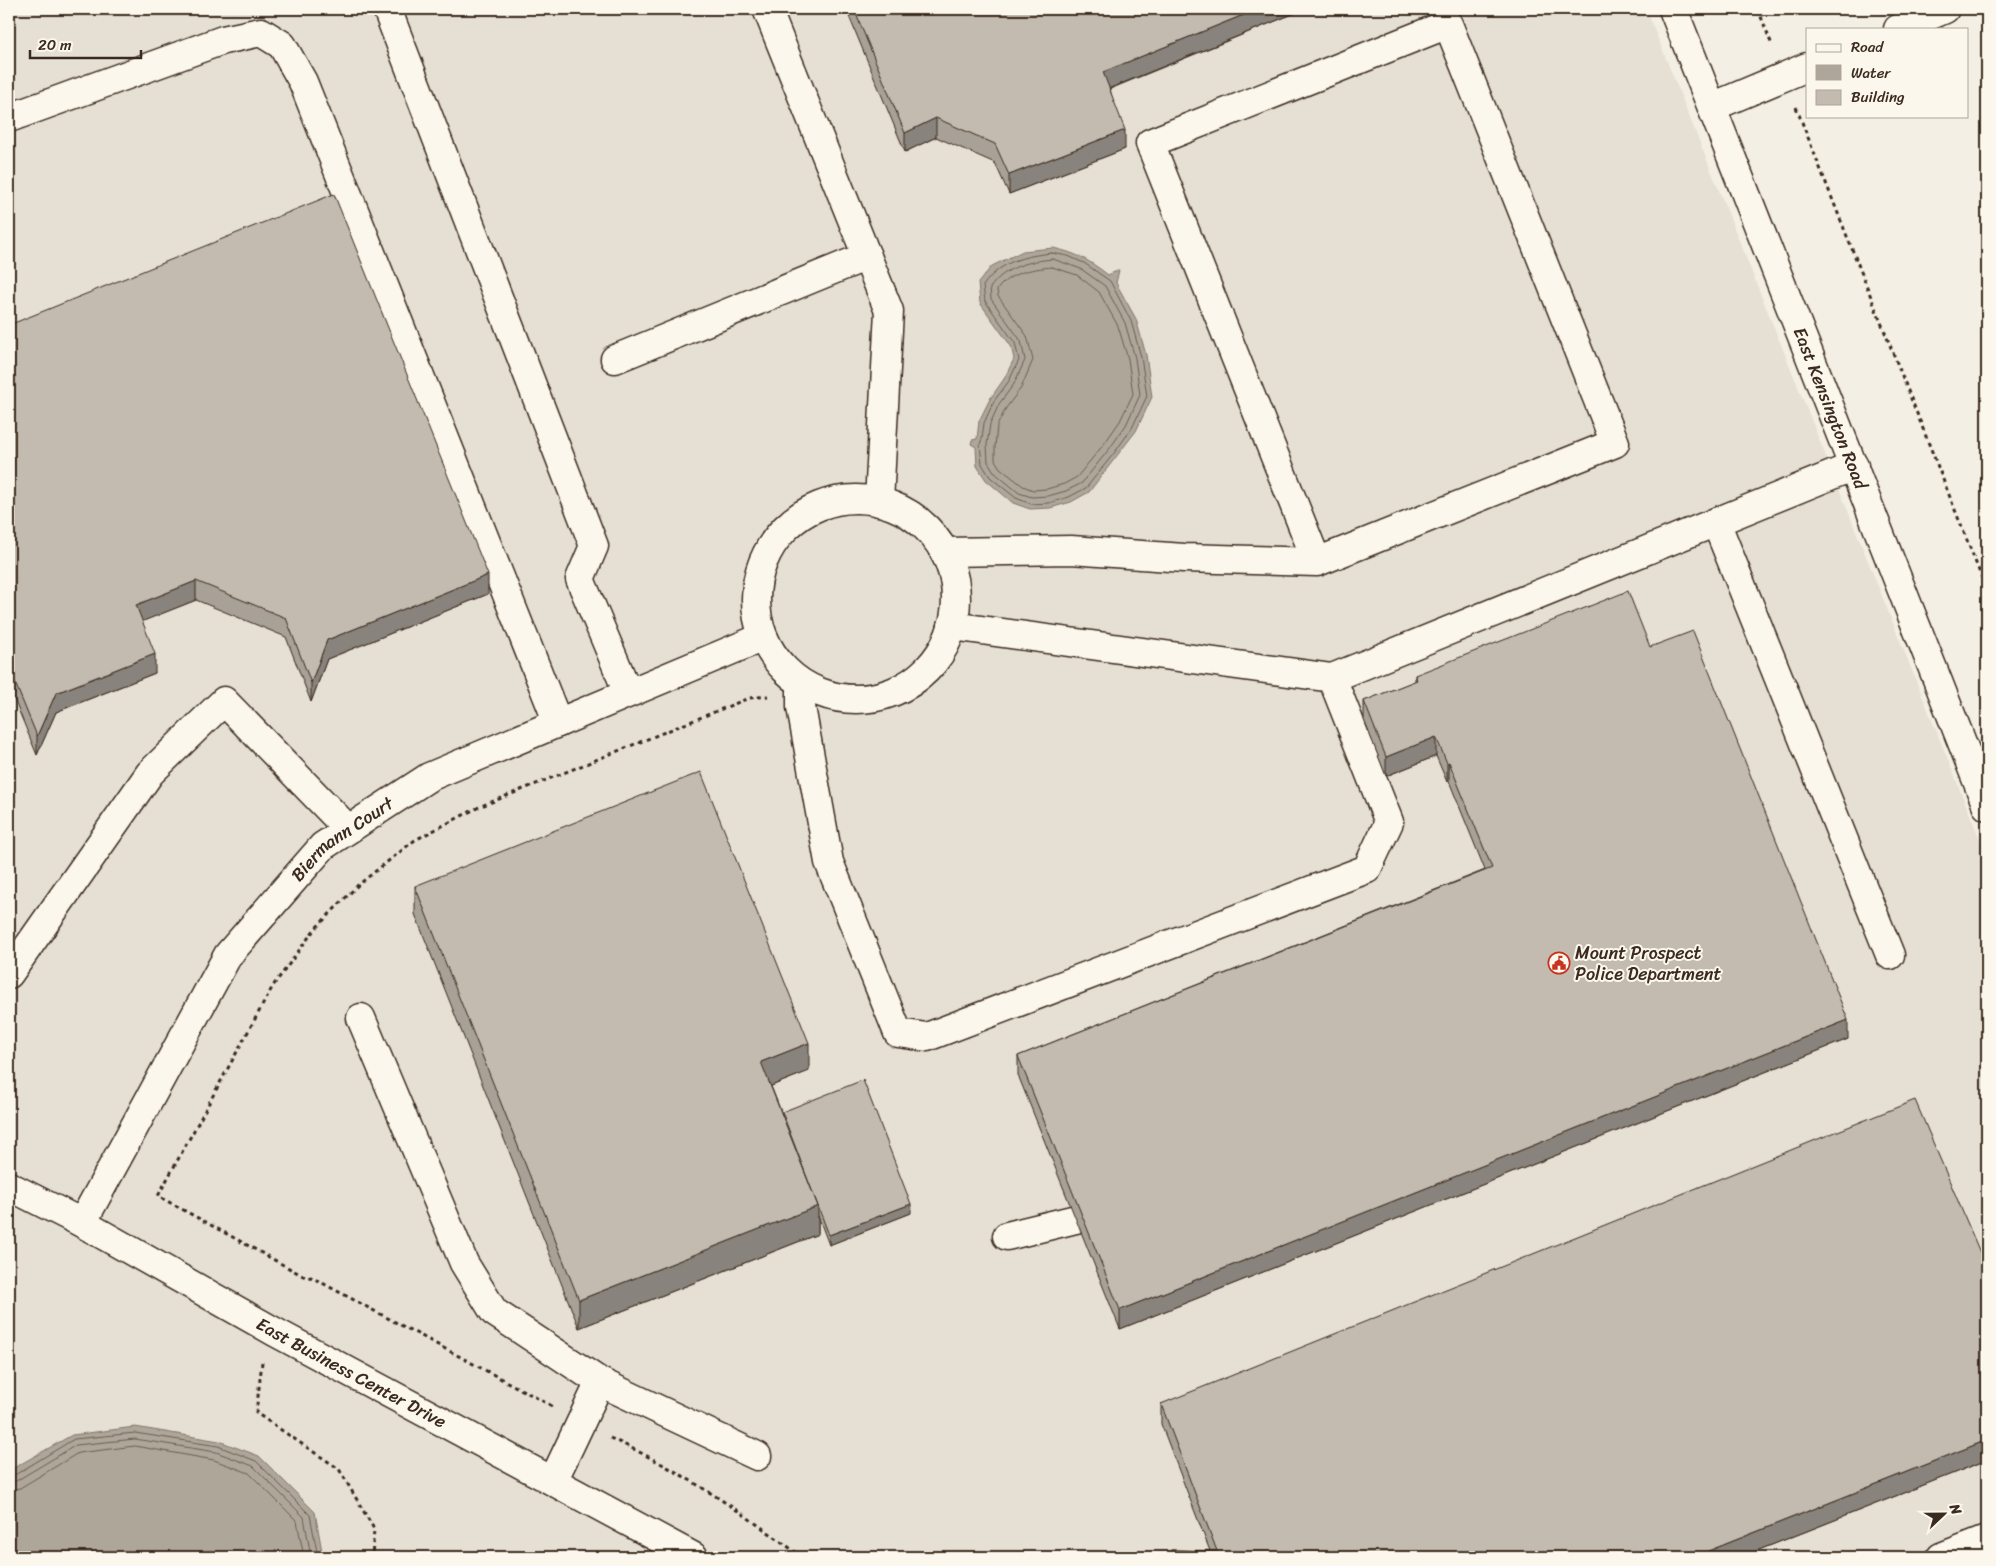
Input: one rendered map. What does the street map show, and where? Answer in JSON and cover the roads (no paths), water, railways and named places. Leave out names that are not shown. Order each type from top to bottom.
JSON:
[{"type":"street","points":[[387,9],[594,546],[580,579],[628,693]]},
{"type":"street","points":[[767,9],[889,311],[879,502]]},
{"type":"street","name":"East Kensington Road","points":[[1674,9],[1987,806]]},
{"type":"street","points":[[1900,28],[1946,9]]},
{"type":"street","points":[[944,552],[1071,550],[1184,558],[1317,562],[1615,443],[1448,24],[1150,143],[1317,562]]},
{"type":"street","points":[[9,118],[223,40],[261,32],[282,45],[303,82],[558,723]]},
{"type":"street","points":[[1712,107],[1796,72]]},
{"type":"street","points":[[615,359],[867,256]]},
{"type":"street","points":[[952,626],[1332,678],[1854,466]]},
{"type":"street","points":[[801,695],[861,700],[892,693],[919,678],[940,654],[952,626],[956,600],[953,576],[944,552],[928,529],[905,512],[879,502],[848,499],[817,506],[790,522],[770,546],[758,575],[756,606],[763,637],[778,663],[801,695],[829,862],[898,1033],[928,1037],[1367,869],[1389,822],[1332,678]]},
{"type":"street","points":[[1716,522],[1890,955]]},
{"type":"street","name":"Biermann Court","points":[[82,1223],[228,955],[323,846],[429,778],[763,637]]},
{"type":"street","points":[[9,974],[150,773],[224,701],[348,829]]},
{"type":"street","points":[[361,1018],[464,1263],[494,1312],[600,1382],[757,1456]]},
{"type":"street","name":"East Business Center Drive","points":[[9,1186],[82,1223],[275,1332],[694,1557]]},
{"type":"street","points":[[1007,1236],[1076,1219]]},
{"type":"street","points":[[553,1481],[600,1382]]},
{"type":"street","points":[[1941,1557],[1987,1539]]},
{"type":"water","points":[[1053,248],[1082,258],[1108,275],[1119,270],[1116,283],[1136,319],[1146,355],[1152,397],[1136,431],[1089,492],[1071,502],[1050,508],[1030,509],[1013,503],[986,480],[977,466],[976,447],[971,444],[972,440],[977,439],[979,421],[990,399],[1004,379],[1014,359],[1011,346],[980,303],[978,283],[992,266],[1023,251]]},
{"type":"water","points":[[135,1427],[219,1441],[259,1456],[315,1512],[323,1557],[9,1557],[9,1474],[12,1469],[72,1435]]},
{"type":"place","name":"Mount Prospect Police Department","points":[[1559,963]]}]
